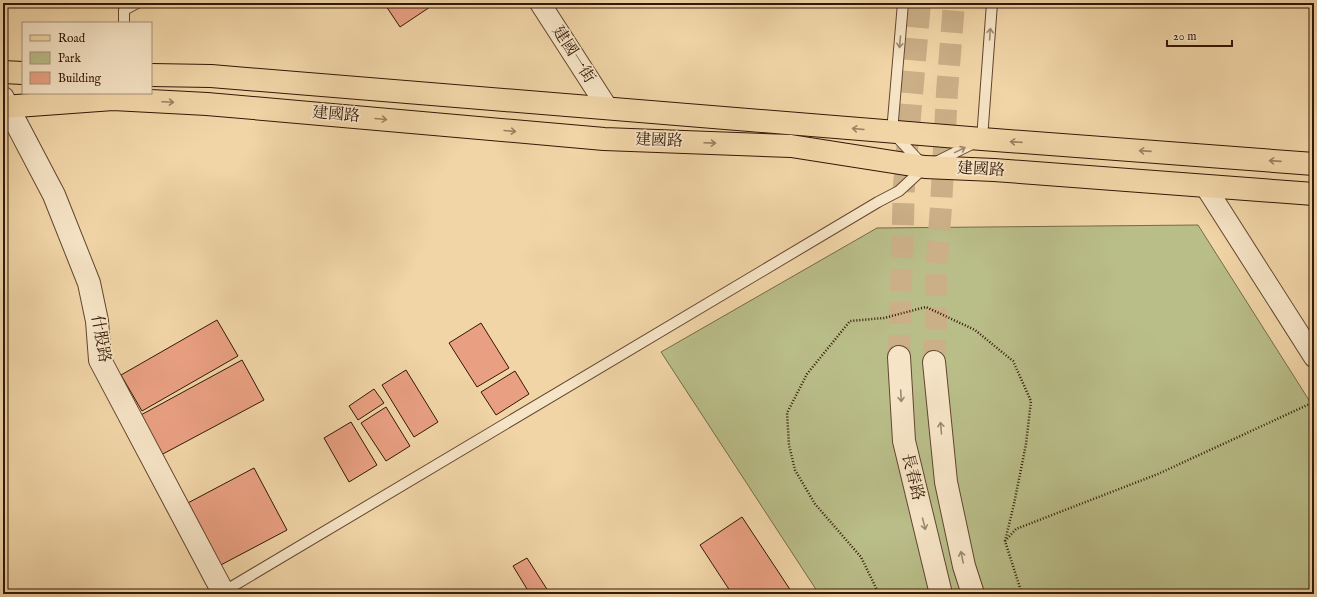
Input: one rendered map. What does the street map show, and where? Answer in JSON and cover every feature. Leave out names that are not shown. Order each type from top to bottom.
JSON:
[{"type":"main road","points":[[3,72],[22,73]]},
{"type":"main road","name":"建國路","points":[[152,75],[211,76],[607,107],[892,132],[1314,164]]},
{"type":"main road","name":"建國路","points":[[4,104],[113,99],[207,104],[604,139],[792,146],[925,167],[994,170],[1314,194]]},
{"type":"street","name":"建國一街","points":[[540,3],[607,107]]},
{"type":"street","name":"什股路","points":[[4,104],[54,195],[89,283],[97,321],[100,360],[224,593]]},
{"type":"street","points":[[1205,186],[1314,357]]},
{"type":"street","name":"長春路","points":[[900,357],[904,441],[941,594]]},
{"type":"street","name":"長春路","points":[[934,362],[946,482],[964,566],[972,594]]},
{"type":"lane","points":[[124,22],[124,10],[137,3]]},
{"type":"lane","points":[[904,3],[892,132],[925,167]]},
{"type":"lane","points":[[224,593],[878,202],[899,191],[925,167],[982,139],[992,3]]},
{"type":"path","points":[[1005,541],[1016,529],[1158,474],[1314,402]]},
{"type":"green space","points":[[1198,225],[1314,408],[1314,594],[819,594],[661,352],[877,228]]},
{"type":"building","points":[[384,3],[436,3],[400,27]]},
{"type":"building","points":[[217,320],[238,356],[142,411],[121,375]]},
{"type":"building","points":[[481,323],[509,368],[477,387],[449,343]]},
{"type":"building","points":[[242,360],[264,400],[161,455],[139,416]]},
{"type":"building","points":[[406,370],[438,422],[414,437],[382,385]]},
{"type":"building","points":[[515,371],[529,394],[496,415],[481,392]]},
{"type":"building","points":[[374,389],[384,403],[358,420],[349,406]]},
{"type":"building","points":[[386,407],[410,446],[386,461],[361,423]]},
{"type":"building","points":[[351,422],[377,465],[349,482],[324,438]]},
{"type":"building","points":[[254,468],[287,530],[217,567],[184,505]]},
{"type":"building","points":[[742,517],[793,594],[732,594],[700,545]]},
{"type":"building","points":[[527,558],[550,594],[530,594],[513,566]]},
{"type":"tunnel","points":[[899,357],[904,185],[920,3]]},
{"type":"tunnel","points":[[934,362],[936,273],[954,3]]}]
